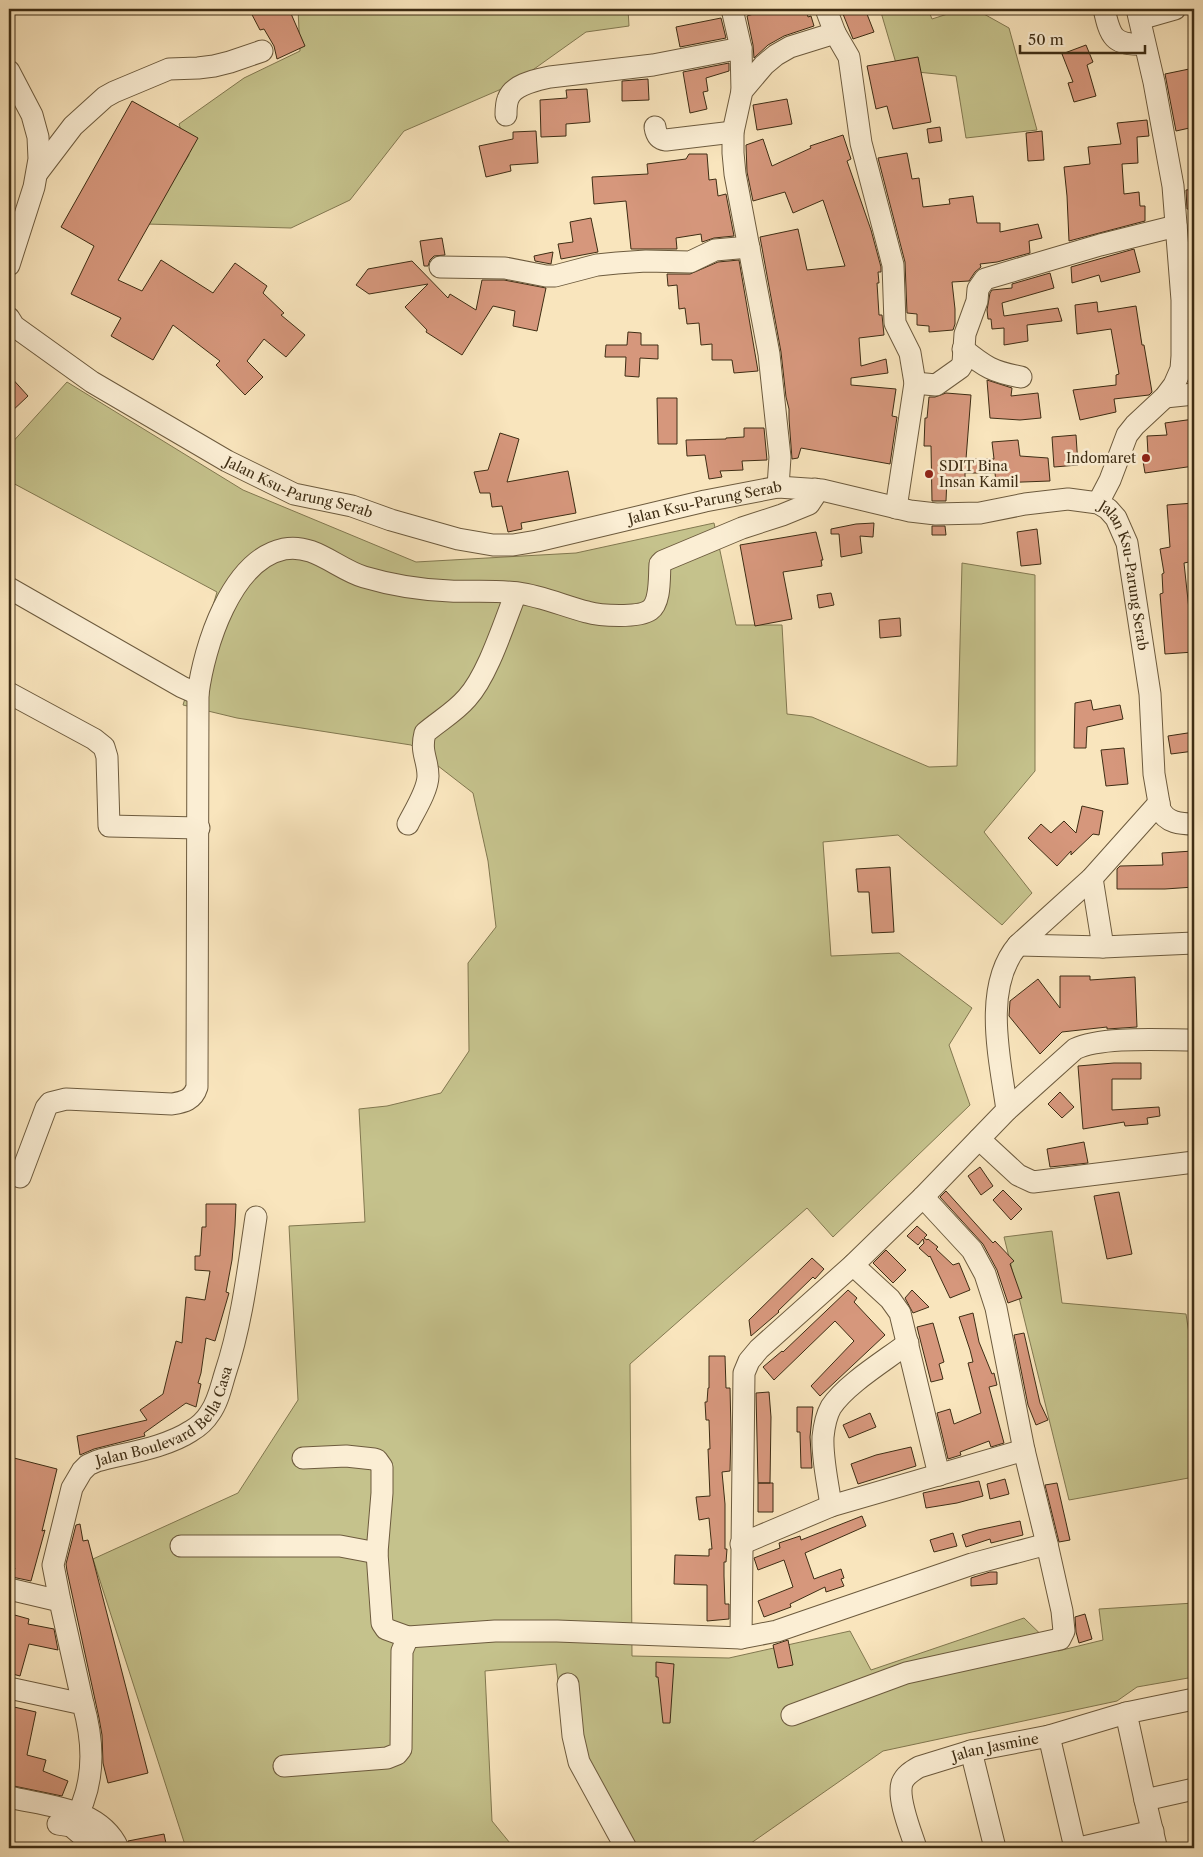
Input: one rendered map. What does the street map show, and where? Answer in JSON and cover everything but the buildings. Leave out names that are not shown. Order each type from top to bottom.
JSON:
[{"type":"street","points":[[732,9],[741,48],[742,91],[733,132],[735,174],[770,361],[780,457],[778,487]]},
{"type":"street","points":[[826,9],[835,33],[849,57],[861,143],[892,265],[895,323],[910,353],[915,383],[896,508]]},
{"type":"street","points":[[1104,9],[1109,30],[1118,41],[1130,45],[1144,44]]},
{"type":"street","points":[[1098,503],[1110,480],[1127,435],[1135,425],[1165,398],[1174,385],[1181,369],[1188,317],[1187,275],[1176,226],[1173,186],[1154,82],[1138,14],[1175,9]]},
{"type":"street","points":[[742,91],[764,65],[776,56],[790,48],[835,33]]},
{"type":"street","points":[[506,115],[507,103],[511,93],[524,84],[538,80],[550,77],[653,66],[741,48]]},
{"type":"street","points":[[38,172],[73,126],[114,92],[169,69],[198,68],[230,62],[262,51]]},
{"type":"street","points":[[9,71],[18,108],[32,115],[38,137],[39,159],[38,172],[9,265]]},
{"type":"street","points":[[655,127],[658,136],[666,140],[733,132]]},
{"type":"street","points":[[915,383],[936,385],[960,368],[963,362],[965,334],[977,301],[978,289],[985,279],[1100,245],[1176,226]]},
{"type":"street","points":[[440,267],[505,268],[555,276],[617,263],[646,261],[690,262],[715,250],[749,247]]},
{"type":"street","name":"Jalan Ksu-Parung Serab","points":[[11,322],[50,354],[92,382],[227,461],[294,494],[352,506],[421,530],[493,546],[537,541],[705,501],[778,487],[815,489],[922,513],[958,515],[980,513],[1025,504],[1068,500],[1084,500],[1098,503],[1108,509],[1116,518],[1128,543],[1150,694],[1154,774],[1162,814],[1179,823],[1194,824]]},
{"type":"street","points":[[963,349],[982,365],[999,373],[1021,376]]},
{"type":"street","points":[[1165,398],[1194,394]]},
{"type":"street","points":[[20,1177],[46,1108],[50,1103],[66,1099],[172,1104],[187,1100],[195,1093],[199,828],[198,694],[209,640],[222,612],[248,570],[256,562],[274,552],[306,548],[361,577],[398,585],[447,591],[516,593],[594,614],[641,615],[651,610],[656,603],[660,564],[663,561],[742,528],[809,504],[815,496],[815,489]]},
{"type":"street","points":[[9,588],[182,687],[198,694]]},
{"type":"street","points":[[408,824],[419,803],[428,778],[422,748],[425,733],[456,710],[473,691],[486,666],[516,593]]},
{"type":"street","points":[[9,694],[94,739],[104,747],[107,757],[109,826],[199,828]]},
{"type":"street","points":[[1007,1110],[998,1048],[996,1012],[1000,985],[1010,954],[1018,944],[1092,878],[1159,803]]},
{"type":"street","points":[[1092,878],[1103,947]]},
{"type":"street","points":[[1018,944],[1103,947],[1194,943]]},
{"type":"street","points":[[741,1638],[744,1373],[746,1366],[759,1349],[854,1264],[923,1197],[1007,1110],[1075,1049],[1086,1044],[1103,1042],[1194,1040]]},
{"type":"street","points":[[979,1139],[1018,1175],[1033,1182],[1194,1162]]},
{"type":"street","points":[[792,1715],[906,1673],[1060,1639],[1064,1631],[1062,1612],[1024,1450],[996,1308],[985,1274],[972,1250],[923,1197]]},
{"type":"street","name":"Jalan Boulevard Bella Casa","points":[[75,1820],[89,1782],[91,1768],[90,1737],[53,1565],[72,1488],[88,1465],[166,1443],[198,1426],[210,1413],[218,1396],[231,1356],[243,1306],[256,1217]]},
{"type":"street","points":[[854,1264],[895,1305],[902,1320],[939,1475]]},
{"type":"street","points":[[831,1506],[824,1446],[825,1422],[828,1414],[832,1406],[850,1387],[908,1343]]},
{"type":"street","points":[[741,1544],[831,1506],[1024,1450]]},
{"type":"street","points":[[303,1458],[346,1456],[374,1459],[380,1463],[382,1494],[377,1553],[382,1623],[386,1629],[408,1637],[495,1631],[556,1631],[741,1638],[777,1631],[972,1564],[1047,1544]]},
{"type":"street","points":[[181,1546],[340,1546],[377,1553]]},
{"type":"street","points":[[9,1588],[60,1601]]},
{"type":"street","points":[[284,1766],[387,1758],[397,1754],[401,1749],[402,1650],[408,1637]]},
{"type":"street","points":[[568,1684],[573,1736],[578,1762],[626,1848]]},
{"type":"street","points":[[9,1688],[83,1704]]},
{"type":"street","points":[[1049,1736],[1126,1713],[1194,1699]]},
{"type":"street","points":[[1079,1848],[1154,1840],[1126,1713]]},
{"type":"street","name":"Jalan Jasmine","points":[[916,1848],[900,1795],[906,1776],[919,1767],[971,1751],[1049,1736],[1075,1848]]},
{"type":"street","points":[[971,1751],[995,1848]]},
{"type":"street","points":[[1145,1800],[1194,1789]]},
{"type":"street","points":[[9,1797],[75,1820],[98,1848]]},
{"type":"street","points":[[9,1812],[75,1820],[90,1818],[110,1833],[118,1848]]},
{"type":"shaded area","points":[[298,9],[628,9],[629,26],[586,32],[513,84],[404,131],[350,200],[291,228],[146,224],[189,155],[179,124],[244,78],[300,51]]},
{"type":"shaded area","points":[[880,9],[928,9],[932,19],[963,9],[975,9],[1009,28],[1037,130],[966,138],[956,76],[898,70]]},
{"type":"shaded area","points":[[67,382],[243,490],[416,562],[576,553],[714,523],[736,625],[782,625],[787,714],[812,717],[929,767],[957,766],[962,563],[1035,575],[1035,771],[984,832],[1032,893],[1002,925],[898,835],[823,842],[831,956],[899,953],[972,1008],[949,1045],[970,1105],[833,1237],[807,1208],[630,1364],[632,1656],[729,1658],[850,1631],[871,1670],[1024,1618],[1058,1651],[1103,1640],[1099,1609],[1194,1603],[1194,1677],[1137,1687],[1117,1701],[883,1751],[744,1848],[634,1848],[567,1754],[556,1664],[485,1671],[492,1821],[514,1848],[186,1848],[93,1559],[238,1493],[298,1400],[289,1226],[365,1222],[359,1109],[387,1106],[441,1093],[469,1051],[468,963],[496,927],[488,861],[473,793],[411,745],[237,718],[183,705],[217,592],[9,481],[9,446]]},
{"type":"shaded area","points":[[1052,1231],[1062,1303],[1186,1314],[1194,1367],[1194,1477],[1069,1500],[1004,1237]]},
{"type":"place","name":"Indomaret","points":[[1146,458]]},
{"type":"place","name":"SDIT Bina Insan Kamil","points":[[929,474]]}]
